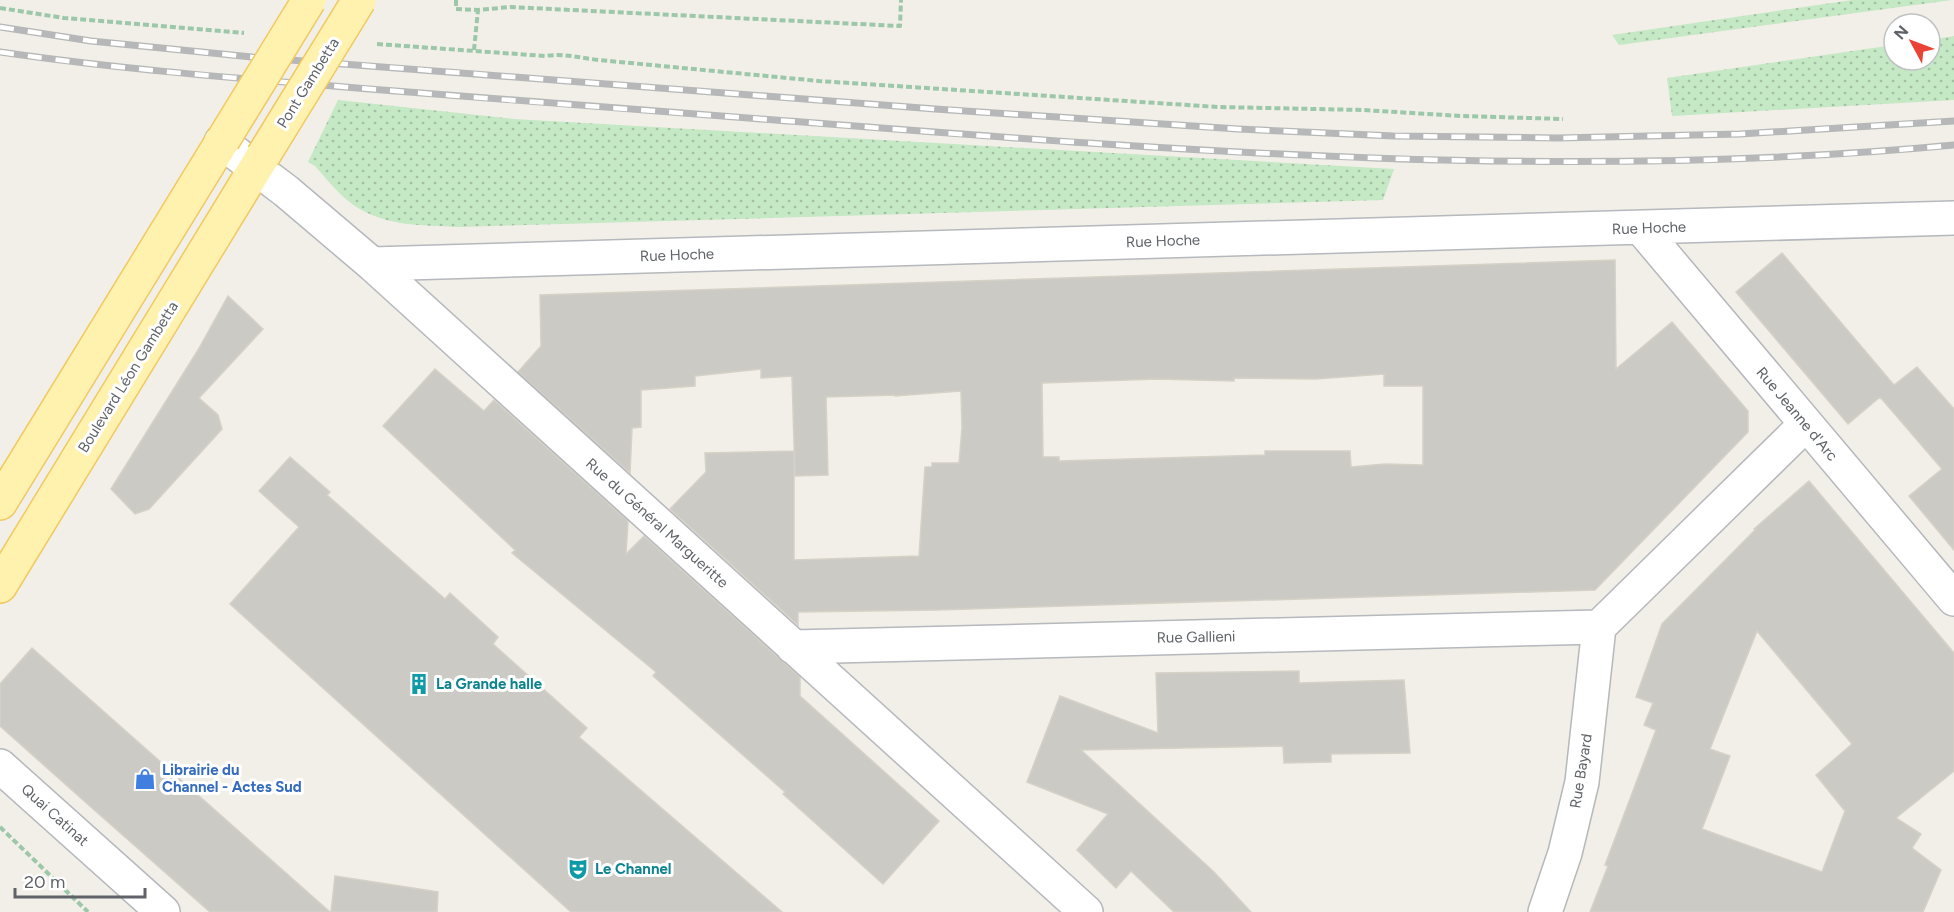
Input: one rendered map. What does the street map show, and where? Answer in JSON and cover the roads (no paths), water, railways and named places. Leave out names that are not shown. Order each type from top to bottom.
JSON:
[{"type":"main road","points":[[0,503],[309,0]]},
{"type":"main road","name":"Pont Gambetta","points":[[260,161],[359,0]]},
{"type":"main road","name":"Boulevard Léon Gambetta","points":[[0,586],[260,161]]},
{"type":"street","name":"Rue du Général Margueritte","points":[[222,141],[260,161],[1086,912]]},
{"type":"street","name":"Rue Hoche","points":[[372,264],[1954,218]]},
{"type":"street","name":"Rue Jeanne d'Arc","points":[[1641,228],[1954,599]]},
{"type":"street","points":[[1599,627],[1805,425]]},
{"type":"street","name":"Rue Gallieni","points":[[793,647],[1599,627]]},
{"type":"street","name":"Rue Bayard","points":[[1545,912],[1565,853],[1582,782],[1599,627]]},
{"type":"street","name":"Quai Catinat","points":[[0,766],[164,912]]},
{"type":"railway","points":[[0,27],[91,41],[252,57],[935,109],[1238,129],[1394,136],[1558,138],[1740,134],[1954,121]]},
{"type":"railway","points":[[0,52],[208,76],[333,86],[1069,142],[1364,158],[1659,161],[1807,156],[1954,145]]},
{"type":"place","name":"La Grande halle","points":[[419,684]]},
{"type":"place","name":"Librairie du Channel - Actes Sud","points":[[145,779]]},
{"type":"place","name":"Le Channel","points":[[578,869]]}]
